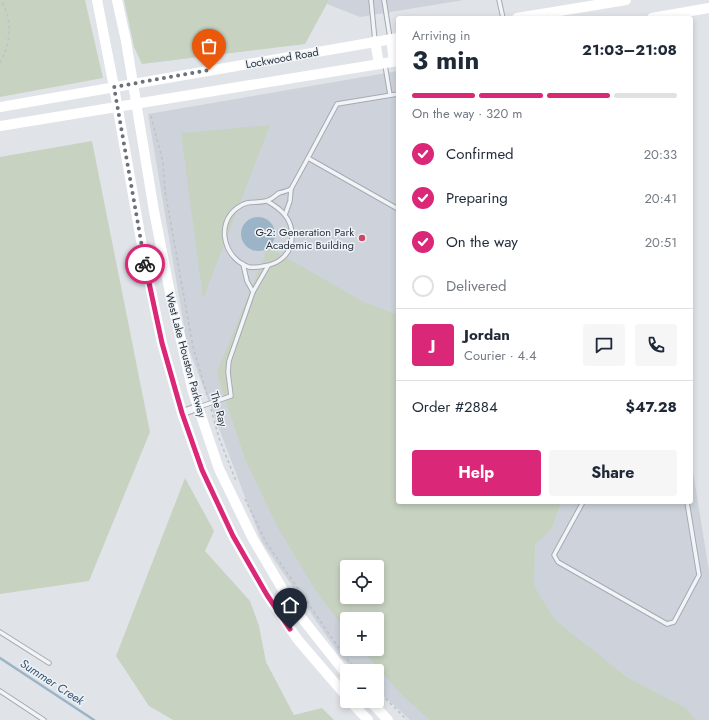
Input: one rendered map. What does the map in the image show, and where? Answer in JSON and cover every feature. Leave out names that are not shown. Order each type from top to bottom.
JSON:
[{"type":"main road","name":"West Lake Houston Parkway","points":[[97,0],[118,107],[144,257],[162,343],[182,413],[202,470],[233,536],[267,595],[298,640],[340,689]]},
{"type":"main road","name":"West Lake Houston Parkway","points":[[117,0],[169,291],[193,392],[198,407],[219,469],[253,539],[293,607],[340,666]]},
{"type":"main road","points":[[529,16],[626,0]]},
{"type":"main road","points":[[663,16],[709,8]]},
{"type":"main road","name":"Lockwood Road","points":[[0,107],[394,38]]},
{"type":"main road","points":[[389,62],[394,38]]},
{"type":"main road","points":[[375,41],[389,62]]},
{"type":"main road","name":"Lockwood Road","points":[[0,126],[389,62]]},
{"type":"main road","points":[[357,708],[368,720]]},
{"type":"main road","points":[[377,708],[388,720]]},
{"type":"street","points":[[182,413],[198,407]]},
{"type":"lane","points":[[371,0],[375,41]]},
{"type":"lane","points":[[384,0],[394,38]]},
{"type":"lane","points":[[499,0],[503,16]]},
{"type":"lane","points":[[389,62],[390,95]]},
{"type":"lane","points":[[285,215],[290,202],[291,189],[337,104],[396,94]]},
{"type":"lane","points":[[308,158],[396,208]]},
{"type":"lane","points":[[266,201],[279,193],[291,189]]},
{"type":"lane","points":[[256,201],[266,201],[280,208],[285,215],[292,230],[291,246],[288,253],[281,260],[276,264],[268,266],[250,267],[234,257],[227,246],[224,231],[226,220],[236,209],[242,205],[256,201]]},
{"type":"lane","points":[[243,264],[247,281],[253,292]]},
{"type":"lane","points":[[198,407],[231,396],[228,361],[253,292],[268,266]]},
{"type":"lane","points":[[583,504],[554,554],[558,562],[667,624],[674,622],[699,575],[687,504]]},
{"type":"lane","points":[[0,632],[49,663]]},
{"type":"lane","points":[[0,691],[44,720]]},
{"type":"path","points":[[0,63],[9,41],[10,29],[7,14],[1,0]]},
{"type":"path","name":"The Ray","points":[[151,116],[163,162],[165,191],[193,347],[219,438],[238,487]]},
{"type":"path","points":[[242,493],[266,542],[346,658],[352,664]]},
{"type":"path","points":[[384,697],[407,720]]},
{"type":"shaded area","points":[[329,0],[464,0],[360,17],[327,4]]},
{"type":"shaded area","points":[[396,71],[396,504],[693,504],[693,471],[709,571],[709,720],[410,720],[384,696],[384,664],[348,664],[340,656],[384,656],[384,612],[340,612],[340,656],[262,542],[187,344],[148,114]]},
{"type":"green space","points":[[0,0],[85,0],[103,78],[0,97]]},
{"type":"green space","points":[[124,0],[329,0],[305,44],[142,64],[134,47]]},
{"type":"green space","points":[[270,125],[203,299],[181,133]]},
{"type":"green space","points":[[92,141],[150,432],[89,581],[0,594],[0,157]]},
{"type":"green space","points":[[268,247],[364,302],[396,314],[396,504],[560,504],[551,530],[535,544],[534,586],[555,620],[628,678],[686,708],[696,720],[430,720],[403,696],[384,675],[384,664],[374,664],[367,656],[384,656],[384,612],[340,612],[340,623],[316,591],[277,526],[245,459],[217,372]]},
{"type":"green space","points":[[185,478],[214,531],[205,551],[250,601],[259,626],[266,662],[294,715],[322,708],[334,720],[173,720],[149,706],[116,656]]},
{"type":"water","points":[[258,217],[270,222],[275,234],[270,246],[258,251],[246,246],[241,234],[246,222]]},
{"type":"waterway","name":"Summer Creek","points":[[0,658],[94,720]]},
{"type":"way so far","points":[[145,264],[114,87],[209,70]]},
{"type":"place","name":"G-2: Generation Park Academic Building","points":[[362,238]]},
{"type":"route","points":[[145,264],[162,343],[182,413],[202,470],[233,536],[267,595],[290,629]]}]
